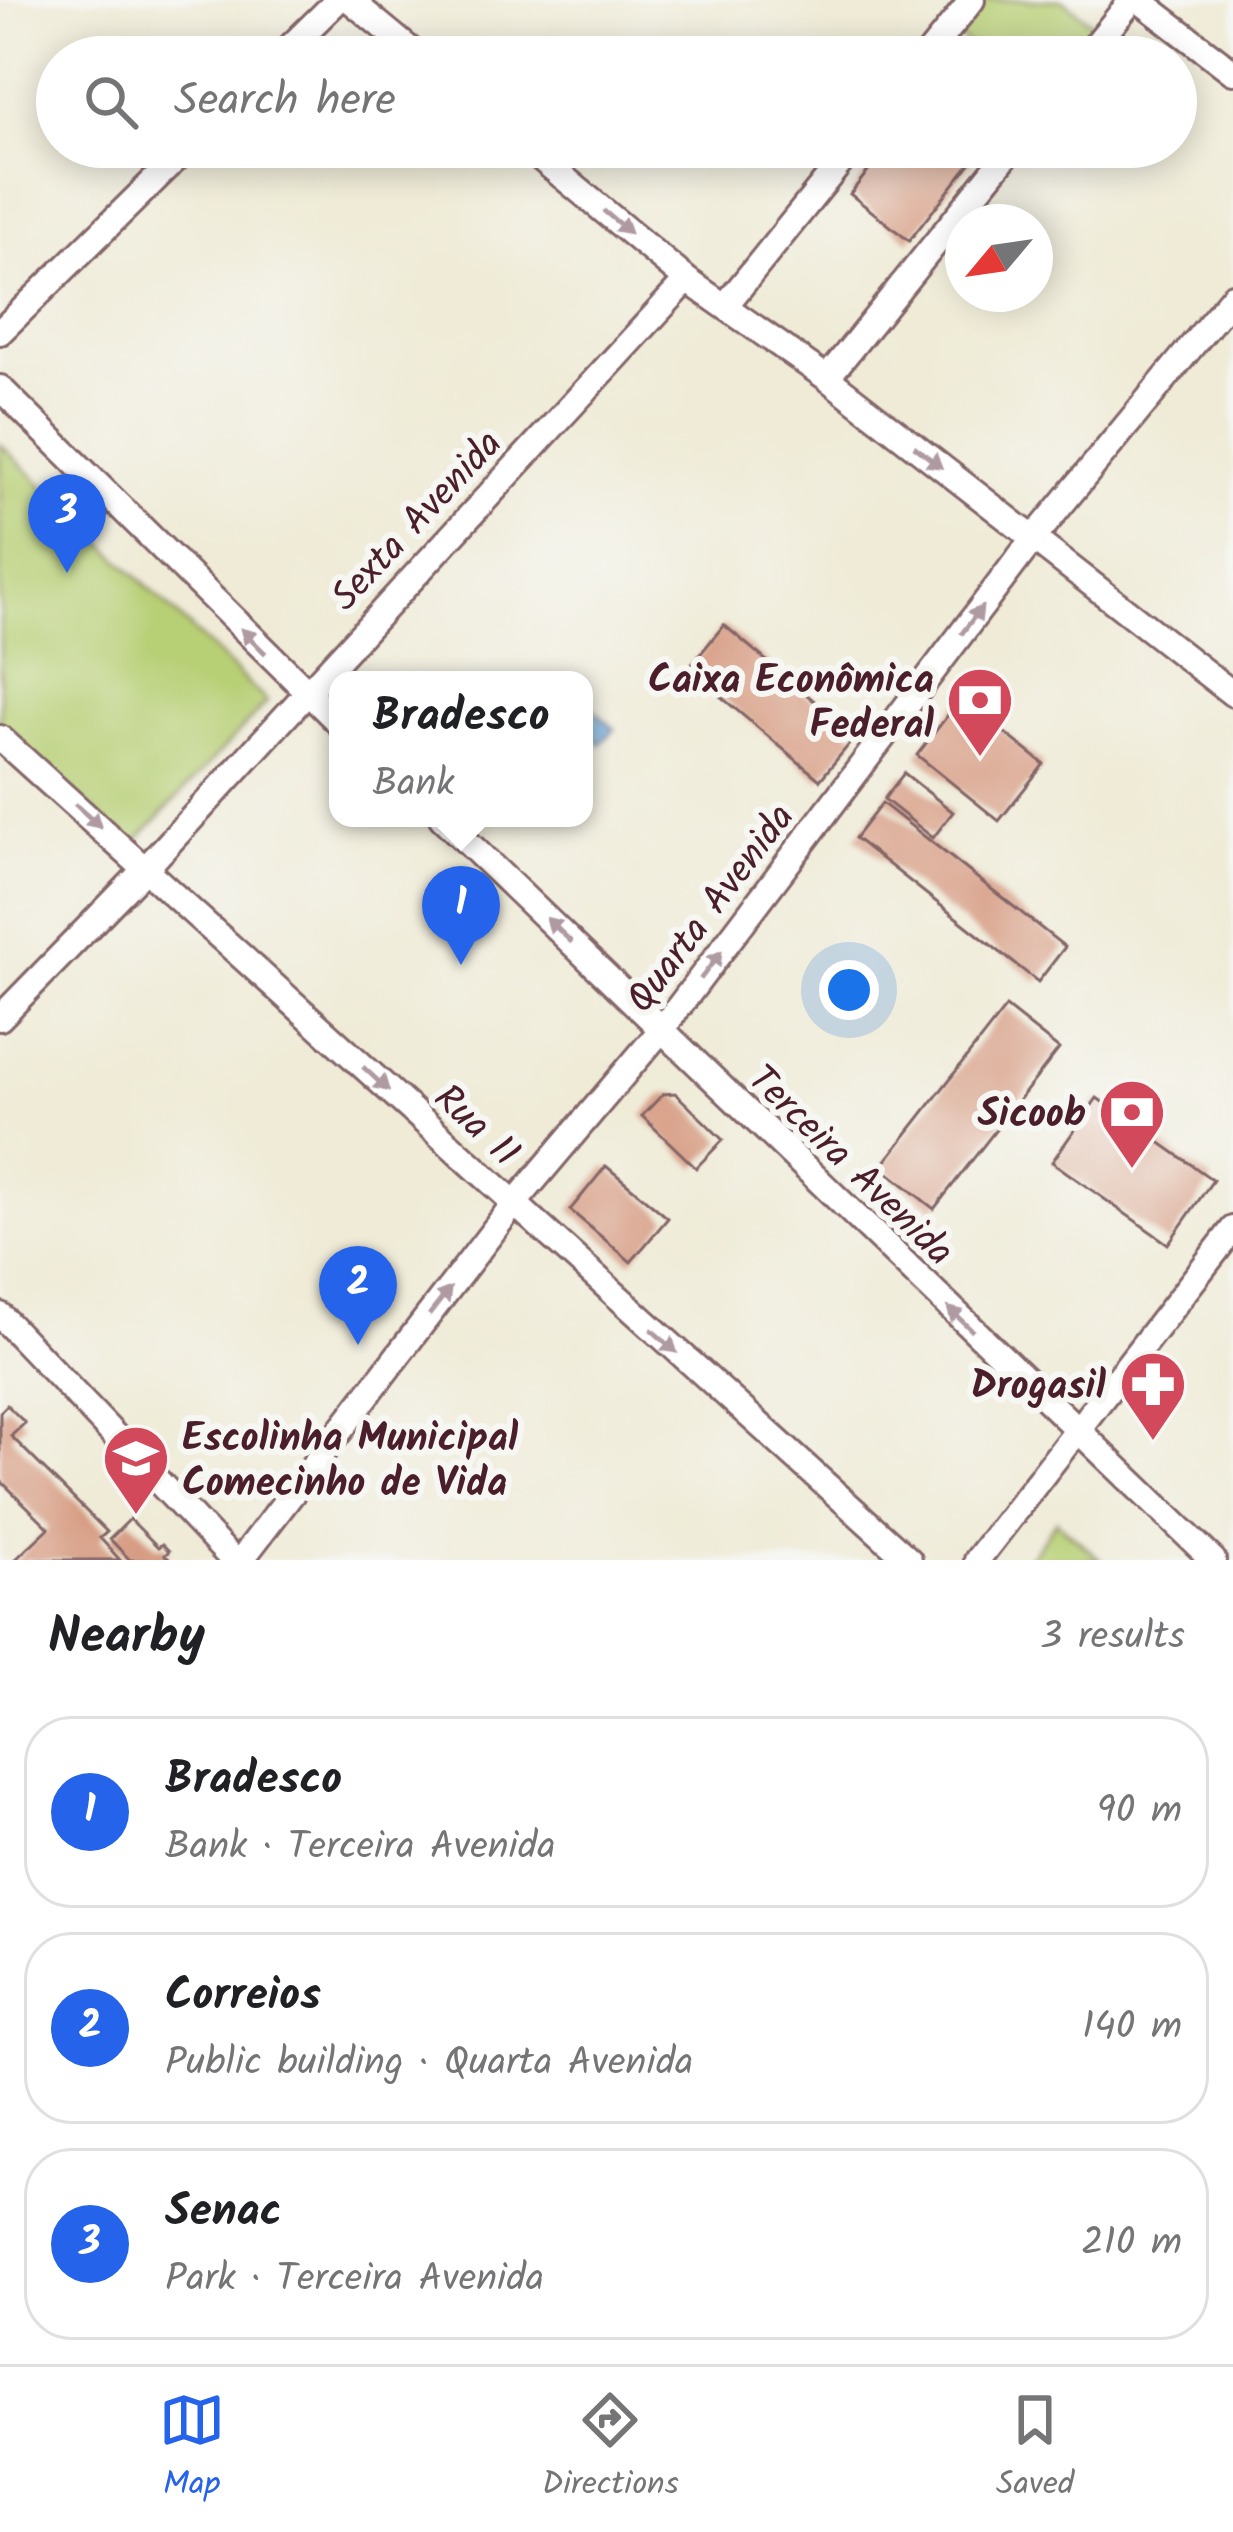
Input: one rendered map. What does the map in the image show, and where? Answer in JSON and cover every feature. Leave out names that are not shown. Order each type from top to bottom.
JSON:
[{"type":"street","points":[[301,36],[338,0]]},
{"type":"street","points":[[350,0],[394,36]]},
{"type":"street","points":[[943,36],[972,0]]},
{"type":"street","points":[[1104,36],[1136,0],[1184,36]]},
{"type":"street","points":[[1197,45],[1233,72]]},
{"type":"street","points":[[0,332],[167,168]]},
{"type":"street","points":[[552,168],[687,280],[826,378],[1233,694]]},
{"type":"street","points":[[725,306],[836,168]]},
{"type":"street","points":[[826,378],[996,168]]},
{"type":"street","name":"Sexta Avenida","points":[[0,1018],[146,868],[687,280]]},
{"type":"street","name":"Quarta Avenida","points":[[237,1560],[513,1205],[662,1029],[1033,539],[1233,296]]},
{"type":"street","points":[[0,388],[329,714]]},
{"type":"street","name":"Rua 11","points":[[0,738],[909,1560]]},
{"type":"street","name":"Terceira Avenida","points":[[451,827],[1213,1560]]},
{"type":"street","points":[[977,1560],[1233,1229]]},
{"type":"street","points":[[0,1315],[237,1560]]},
{"type":"green space","points":[[983,0],[1063,0],[1100,29],[1095,36],[956,35]]},
{"type":"green space","points":[[0,444],[267,702],[133,845],[0,729]]},
{"type":"green space","points":[[1056,1521],[1101,1560],[1028,1560]]},
{"type":"water","points":[[593,710],[615,729],[600,744],[593,738]]},
{"type":"building","points":[[870,168],[966,168],[909,241],[850,194]]},
{"type":"building","points":[[724,625],[856,736],[820,780],[688,669]]},
{"type":"building","name":"Caixa Econômica Federal","points":[[961,698],[1044,764],[999,821],[917,755]]},
{"type":"building","points":[[904,773],[953,812],[933,838],[884,799]]},
{"type":"building","points":[[882,803],[1065,947],[1038,982],[855,838]]},
{"type":"building","points":[[1006,1007],[1059,1049],[934,1209],[881,1167]]},
{"type":"building","points":[[675,1093],[723,1140],[696,1168],[642,1116],[663,1094]]},
{"type":"building","name":"Sicoob","points":[[1097,1098],[1213,1180],[1168,1244],[1052,1162]]},
{"type":"building","points":[[606,1166],[668,1218],[631,1262],[570,1210]]},
{"type":"building","points":[[7,1405],[25,1423],[11,1436],[107,1532],[100,1538],[120,1560],[15,1560],[49,1528],[0,1480],[0,1412]]},
{"type":"building","points":[[130,1519],[158,1547],[162,1544],[169,1551],[165,1555],[170,1560],[130,1560],[110,1539]]},
{"type":"place","name":"Senac","points":[[67,573]]},
{"type":"place","name":"Caixa Econômica Federal","points":[[980,759]]},
{"type":"place","name":"Bradesco","points":[[461,965]]},
{"type":"place","name":"Sicoob","points":[[1132,1171]]},
{"type":"place","name":"Correios","points":[[358,1345]]},
{"type":"place","name":"Drogasil","points":[[1153,1443]]},
{"type":"place","name":"Escolinha Municipal Comecinho de Vida","points":[[136,1517]]}]
